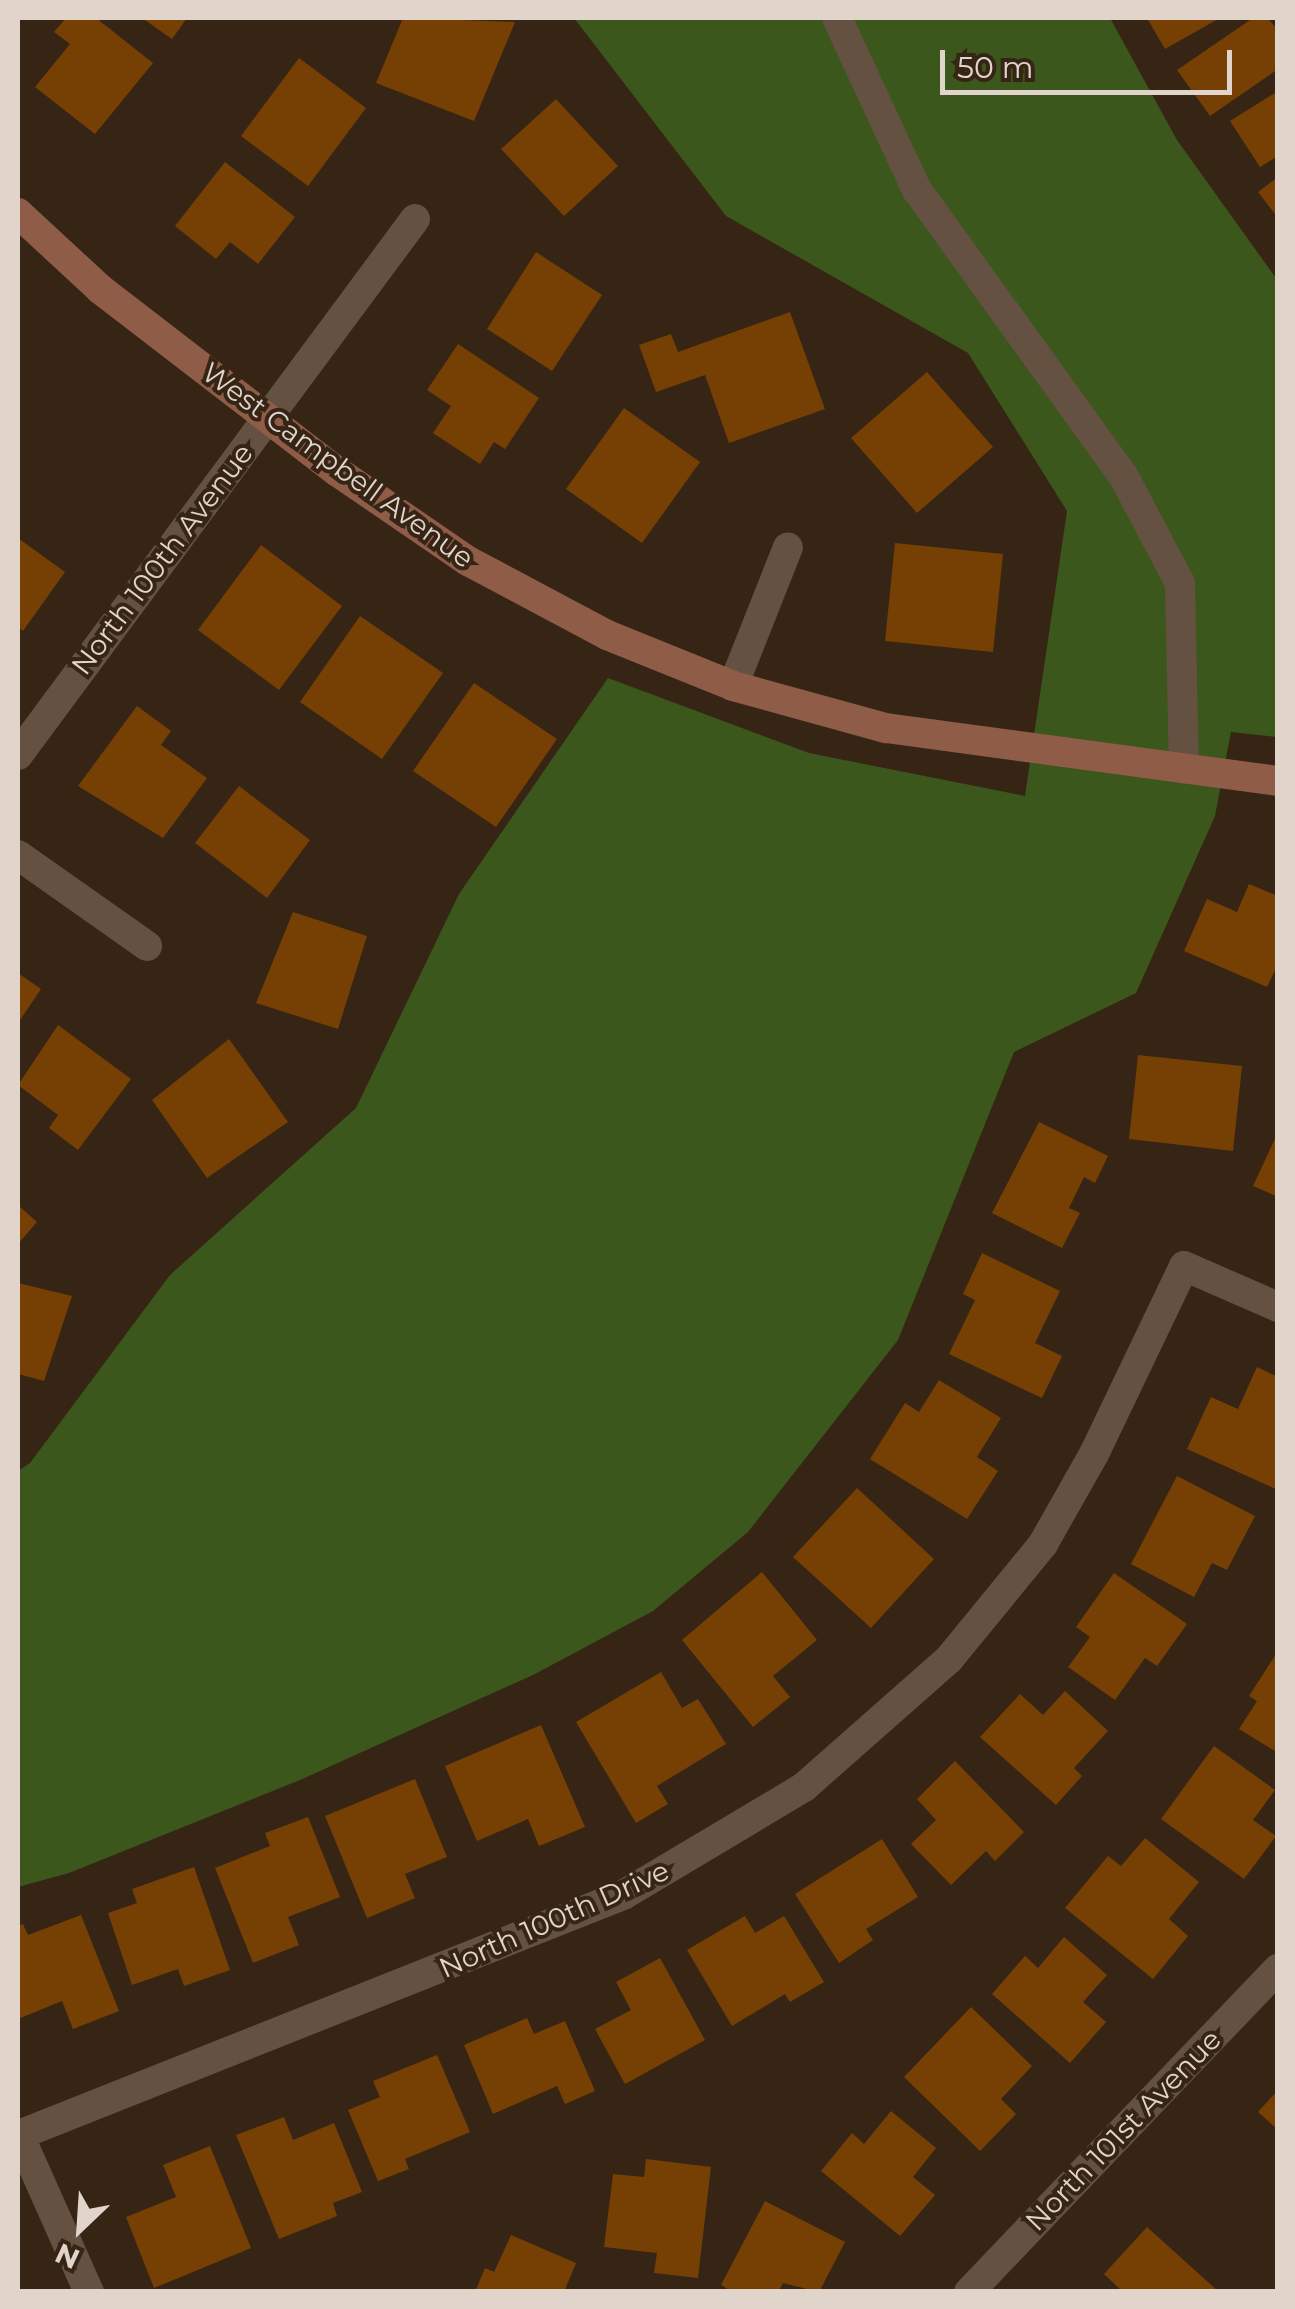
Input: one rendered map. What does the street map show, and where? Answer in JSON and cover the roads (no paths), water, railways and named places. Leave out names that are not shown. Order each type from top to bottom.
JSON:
[{"type":"street","points":[[837,18],[916,190],[1124,477],[1180,583],[1184,769]]},
{"type":"street","name":"West Campbell Avenue","points":[[18,214],[100,290],[468,561],[606,636],[733,686],[886,728],[1278,780]]},
{"type":"street","name":"North 100th Avenue","points":[[18,756],[415,219]]},
{"type":"street","points":[[733,686],[788,547]]},
{"type":"street","points":[[18,855],[147,946]]},
{"type":"street","name":"North 100th Drive","points":[[19,2135],[623,1895],[804,1787],[949,1659],[1043,1544],[1094,1454],[1184,1266],[1278,1307]]},
{"type":"street","name":"North 101st Avenue","points":[[969,2292],[1278,1969]]},
{"type":"street","points":[[19,2135],[89,2292]]}]
